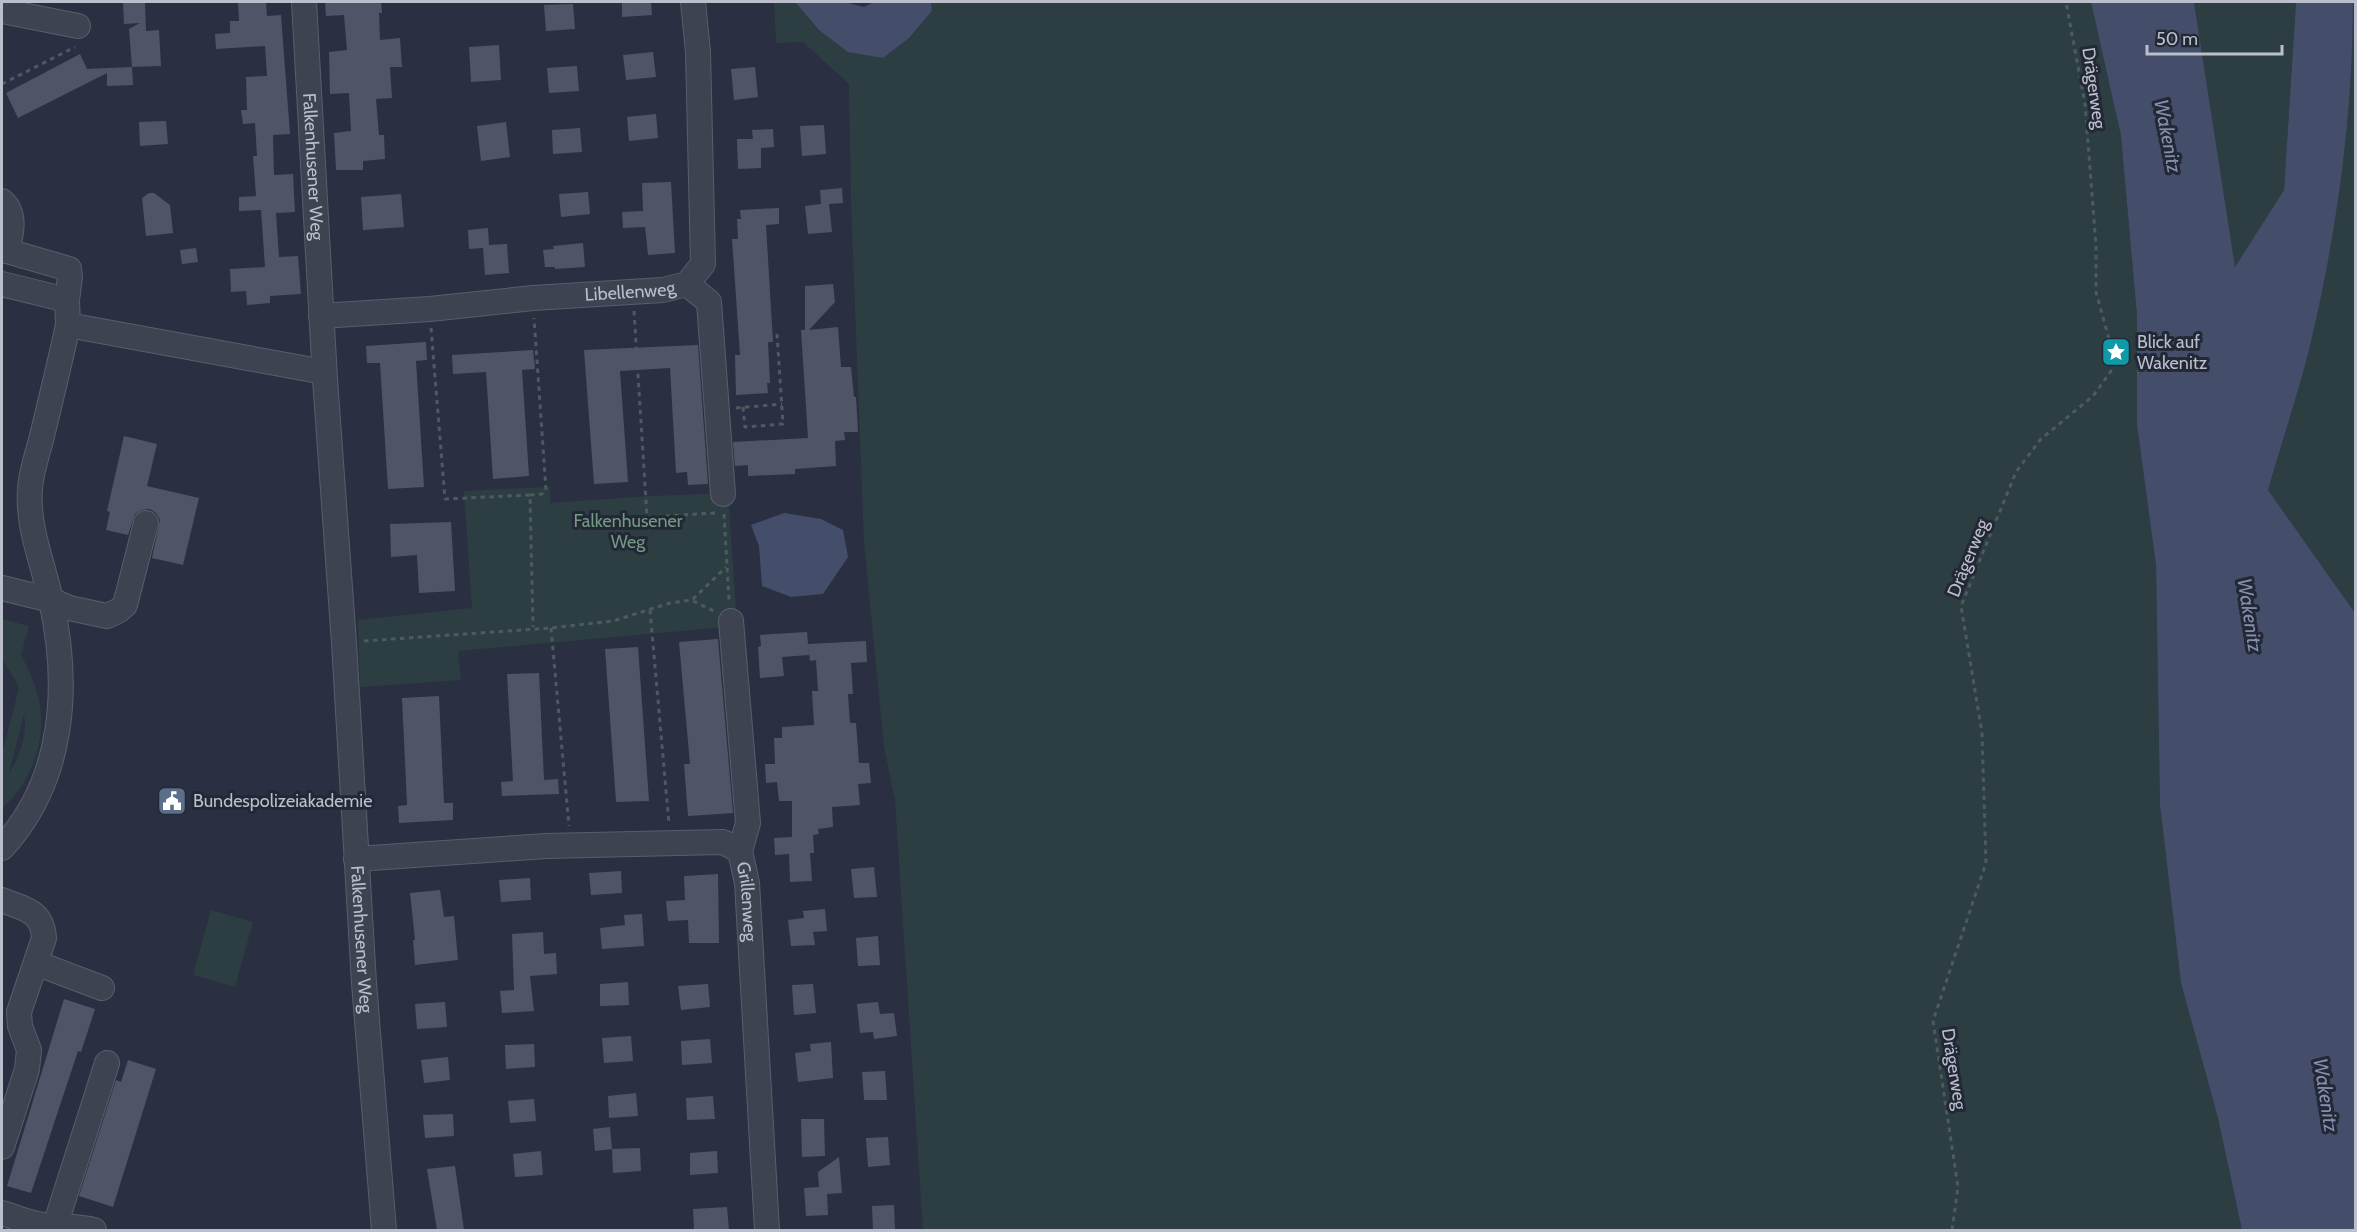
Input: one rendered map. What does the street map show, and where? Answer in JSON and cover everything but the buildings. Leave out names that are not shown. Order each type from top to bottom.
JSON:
[{"type":"street","name":"Falkenhusener Weg","points":[[304,2],[324,372],[344,643],[356,860],[384,1230]]},
{"type":"street","name":"Libellenweg","points":[[321,316],[430,309],[533,298],[633,293],[663,290],[687,284],[703,264],[698,52],[693,2]]},
{"type":"street","points":[[2,10],[78,26]]},
{"type":"street","points":[[2,201],[12,219],[4,250],[69,269],[70,277],[67,300],[68,325],[30,488],[31,522],[51,600],[61,652],[57,736],[44,783],[33,808],[2,848]]},
{"type":"street","points":[[2,284],[67,300]]},
{"type":"street","points":[[687,284],[709,302],[723,494]]},
{"type":"street","points":[[68,325],[324,372]]},
{"type":"street","points":[[2,588],[51,600],[69,608],[107,616],[125,605],[146,523]]},
{"type":"street","points":[[731,621],[748,823],[740,851]]},
{"type":"street","name":"Grillenweg","points":[[356,860],[571,845],[723,842],[740,851],[747,883],[767,1230]]},
{"type":"street","points":[[2,900],[37,915],[43,927],[44,938],[19,1012],[20,1026],[29,1050],[27,1068],[2,1147]]},
{"type":"street","points":[[36,963],[102,988]]},
{"type":"street","points":[[55,1226],[107,1063]]},
{"type":"street","points":[[2,1213],[36,1224],[72,1225],[94,1230]]},
{"type":"path","name":"Drägerweg","points":[[1952,1230],[1958,1187],[1933,1021],[1986,863],[1982,733],[1961,606],[2016,472],[2040,440],[2093,396],[2111,371],[2112,350],[2096,292],[2096,246],[2085,104],[2066,2]]},
{"type":"path","points":[[2,84],[76,46],[78,26]]},
{"type":"path","points":[[633,293],[647,517],[724,513],[731,621]]},
{"type":"path","points":[[430,309],[445,499],[542,494],[546,490],[533,298]]},
{"type":"path","points":[[743,407],[745,427],[783,424],[777,334]]},
{"type":"path","points":[[716,410],[782,404]]},
{"type":"path","points":[[530,495],[533,627]]},
{"type":"path","points":[[344,643],[533,627],[551,628],[612,621],[670,603],[692,600],[726,567]]},
{"type":"path","points":[[650,610],[670,843]]},
{"type":"path","points":[[551,628],[571,845]]},
{"type":"green space","points":[[774,2],[795,2],[819,30],[882,58],[909,38],[932,11],[931,2],[2091,2],[2121,136],[2137,316],[2137,425],[2156,565],[2160,805],[2181,983],[2218,1118],[2242,1230],[923,1230],[895,799],[884,747],[864,541],[851,200],[849,84],[803,42],[776,43]]},
{"type":"green space","points":[[2194,2],[2296,2],[2284,190],[2235,267]]},
{"type":"green space","points":[[2353,2],[2355,2],[2355,613],[2268,490],[2308,354],[2335,223],[2350,91]]},
{"type":"green space","points":[[550,487],[550,503],[728,493],[737,626],[458,651],[461,680],[360,687],[358,620],[472,608],[464,491]]},
{"type":"green space","points":[[2,619],[29,626],[21,655],[30,674],[40,708],[38,749],[20,788],[2,808],[2,754],[19,688],[2,659]],"holes":[[[24,714],[22,745],[9,773]]]},
{"type":"green space","points":[[211,910],[253,922],[235,987],[193,975]]},
{"type":"water","points":[[795,2],[845,2],[864,7],[874,2],[931,2],[932,11],[909,38],[883,58],[848,52],[819,30]]},
{"type":"water","name":"Wakenitz","points":[[2091,2],[2194,2],[2235,267],[2284,190],[2296,2],[2353,2],[2350,91],[2335,223],[2308,354],[2268,490],[2355,613],[2355,1230],[2242,1230],[2218,1118],[2181,983],[2160,805],[2156,565],[2137,425],[2137,316],[2121,136]]},
{"type":"water","points":[[784,513],[821,519],[843,530],[848,557],[823,594],[791,597],[762,586],[759,546],[751,525]]},
{"type":"place","name":"Blick auf Wakenitz","points":[[2116,352]]},
{"type":"place","name":"Bundespolizeiakademie","points":[[172,801]]}]
